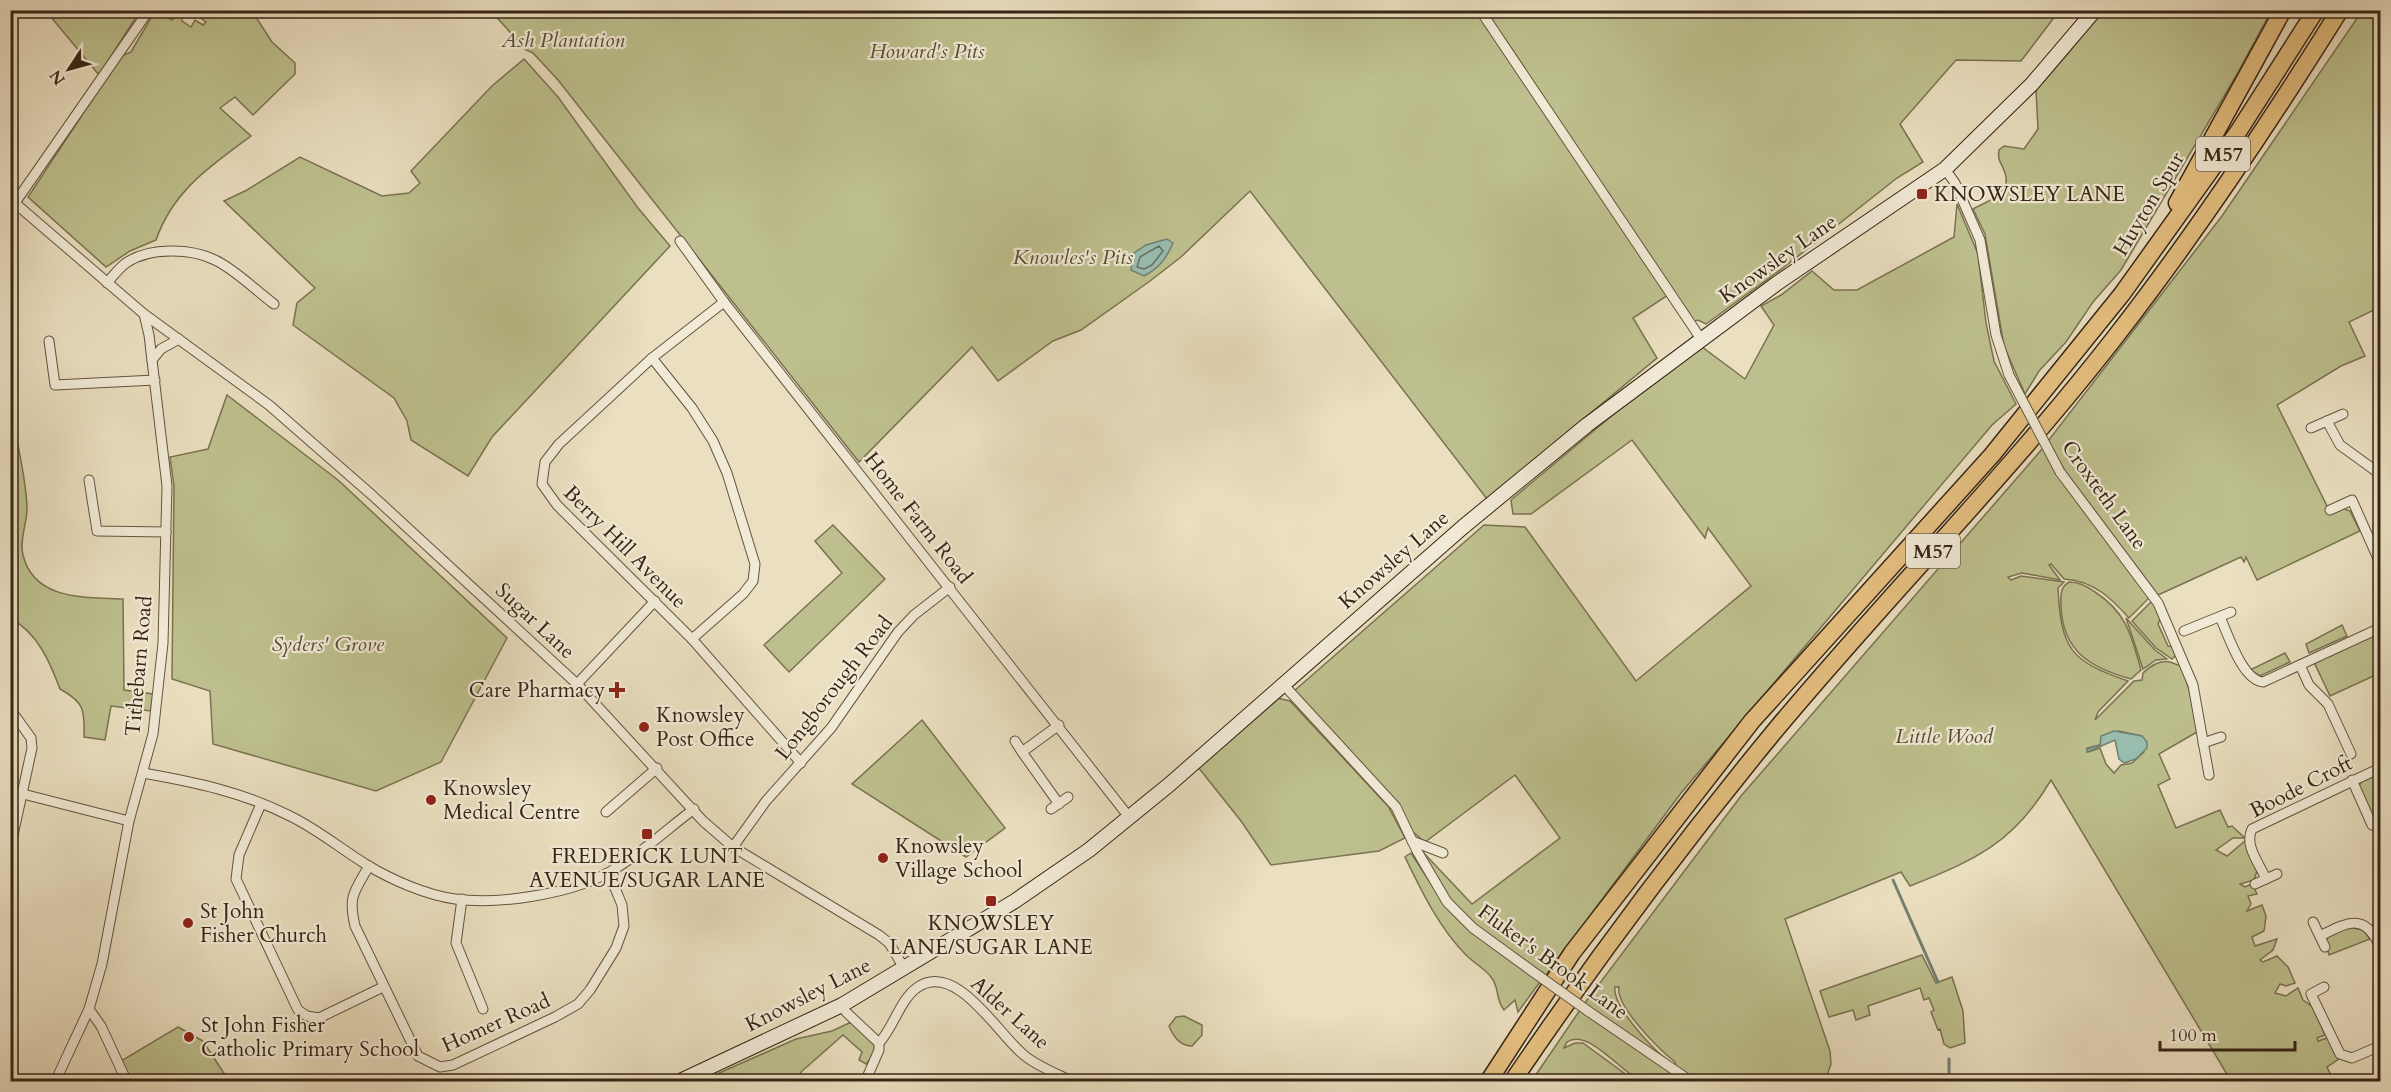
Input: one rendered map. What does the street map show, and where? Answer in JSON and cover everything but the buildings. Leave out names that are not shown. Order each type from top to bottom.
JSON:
[{"type":"highway","name":"Huyton Spur","points":[[2122,294],[2185,189],[2283,10]]},
{"type":"highway","name":"M57","points":[[1488,1082],[1572,953],[1752,721],[1992,454],[2122,294],[2226,149],[2316,10]]},
{"type":"highway","name":"M57","points":[[1512,1082],[1595,961],[1774,732],[2015,459],[2115,338],[2193,234],[2340,10]]},
{"type":"main road","name":"Knowsley Lane","points":[[678,1082],[842,1005],[1015,901],[1089,849],[1130,817],[1463,527],[1587,425],[1701,339],[1945,169],[2032,84],[2095,10]]},
{"type":"street","points":[[13,207],[149,10]]},
{"type":"street","points":[[1480,10],[1701,339]]},
{"type":"street","name":"Croxteth Lane","points":[[1945,169],[1955,183],[1980,240],[1996,334],[2009,375],[2060,472],[2158,603],[2193,685],[2209,775]]},
{"type":"street","name":"Sugar Lane","points":[[13,207],[144,314],[289,421],[577,684],[694,809],[733,847],[879,935],[889,943],[904,968]]},
{"type":"street","name":"Home Farm Road","points":[[680,241],[724,302],[1130,817]]},
{"type":"street","points":[[107,283],[126,262],[169,251],[189,252],[216,260],[274,304]]},
{"type":"street","name":"Berry Hill Avenue","points":[[724,302],[604,399],[550,453],[542,469],[542,478],[549,496],[692,639],[801,763]]},
{"type":"street","name":"Tithebarn Road","points":[[55,1082],[89,1009],[102,964],[129,821],[153,734],[163,643],[167,486],[155,380],[144,314]]},
{"type":"street","points":[[152,360],[161,349],[179,339]]},
{"type":"street","points":[[49,341],[55,386],[155,380]]},
{"type":"street","points":[[652,358],[692,408],[713,441],[727,473],[755,564],[753,581],[743,594],[692,639]]},
{"type":"street","points":[[2311,428],[2343,414]]},
{"type":"street","points":[[2327,421],[2340,446],[2380,474]]},
{"type":"street","points":[[89,480],[97,531],[166,532]]},
{"type":"street","points":[[2330,510],[2352,500],[2379,557]]},
{"type":"street","name":"Longborough Road","points":[[733,847],[766,801],[831,728],[898,632],[914,615],[950,587]]},
{"type":"street","points":[[577,684],[655,601]]},
{"type":"street","points":[[2184,631],[2231,612]]},
{"type":"street","points":[[2220,617],[2246,673],[2256,681],[2269,680],[2380,628]]},
{"type":"street","name":"Boode Croft","points":[[2300,665],[2308,685],[2328,704],[2351,754]]},
{"type":"street","name":"Fluker's Brook Lane","points":[[1282,683],[1396,807],[1412,841],[1447,902],[1473,928],[1692,1082]]},
{"type":"street","points":[[10,710],[31,738],[23,794],[10,849]]},
{"type":"street","points":[[1022,752],[1059,725]]},
{"type":"street","points":[[2204,743],[2221,737]]},
{"type":"street","points":[[1014,741],[1055,806],[1068,796]]},
{"type":"street","points":[[606,813],[657,768]]},
{"type":"street","name":"Boode Croft","points":[[2266,879],[2250,846],[2249,838],[2252,829],[2380,768]]},
{"type":"street","points":[[143,772],[205,784],[261,804],[291,816],[369,866],[420,890],[462,899],[485,900],[553,892],[605,874],[694,809]]},
{"type":"street","points":[[2352,780],[2372,825]]},
{"type":"street","points":[[23,794],[129,821]]},
{"type":"street","points":[[261,804],[239,855],[236,879],[298,1010],[307,1016],[320,1018],[383,987]]},
{"type":"street","points":[[1412,841],[1443,853]]},
{"type":"street","name":"Homer Road","points":[[369,866],[352,894],[350,906],[355,926],[418,1056],[440,1067],[453,1065],[578,1004],[616,948],[624,926],[622,905],[615,888],[605,874]]},
{"type":"street","points":[[2254,884],[2277,874]]},
{"type":"street","points":[[462,899],[456,943],[483,1009]]},
{"type":"street","points":[[2313,922],[2325,947]]},
{"type":"street","points":[[2320,936],[2346,924],[2362,924],[2372,930],[2380,947]]},
{"type":"street","name":"Alder Lane","points":[[866,1082],[879,1050],[879,1043],[911,993],[927,982],[944,982],[975,1003],[1022,1054],[1074,1082]]},
{"type":"street","points":[[2324,987],[2308,995],[2340,1054],[2352,1058],[2380,1046]]},
{"type":"street","points":[[842,1005],[846,1012],[879,1043]]},
{"type":"street","points":[[89,1009],[101,1026],[127,1082]]},
{"type":"green space","points":[[46,11],[140,11],[99,75]]},
{"type":"green space","points":[[153,11],[161,11],[160,13],[172,20],[177,13],[174,11],[182,11],[182,21],[191,27],[195,20],[203,25],[206,22],[191,11],[252,11],[272,42],[295,63],[295,74],[253,115],[235,97],[220,108],[251,136],[207,169],[183,193],[172,207],[156,240],[130,251],[106,267],[28,197],[121,56],[131,52],[154,13]]},
{"type":"green space","points":[[491,11],[2059,11],[2021,61],[1956,60],[1900,124],[1923,162],[1897,178],[1783,268],[1706,324],[1698,320],[1692,322],[1668,295],[1633,318],[1657,358],[1487,499],[1250,191],[1181,257],[1150,281],[1081,330],[1053,341],[998,381],[972,347],[859,462],[558,80],[533,53],[526,50]]},
{"type":"green space","points":[[2101,11],[2271,11],[2236,76],[2121,270],[2093,302],[2066,342],[2039,371],[2025,394],[2004,346],[1985,234],[1973,209],[1992,200],[2002,192],[2006,180],[1999,159],[1999,150],[2004,146],[2024,149],[2038,129],[2036,90]]},
{"type":"green space","points":[[2362,11],[2380,11],[2380,307],[2349,322],[2365,356],[2341,366],[2277,405],[2330,512],[2342,508],[2350,511],[2360,531],[2257,580],[2246,557],[2244,562],[2241,557],[2158,595],[2065,471],[2048,441],[2222,216]]},
{"type":"green space","points":[[524,59],[558,97],[638,208],[670,246],[492,437],[468,476],[411,440],[407,421],[394,398],[293,325],[297,303],[315,288],[224,201],[247,190],[300,157],[382,196],[409,193],[420,183],[411,171],[492,86]]},
{"type":"green space","points":[[1957,204],[1978,254],[1986,323],[1994,361],[2016,404],[1992,425],[1681,793],[1546,975],[1474,925],[1445,895],[1420,849],[1472,904],[1560,838],[1515,775],[1425,842],[1413,832],[1294,691],[1484,525],[1525,527],[1636,681],[1751,586],[1708,528],[1705,538],[1632,440],[1531,514],[1513,514],[1511,500],[1615,413],[1702,347],[1745,379],[1774,325],[1761,306],[1781,295],[1812,271],[1834,290],[1857,290],[1954,237]]},
{"type":"green space","name":"Syders' Grove","points":[[227,395],[338,480],[507,638],[441,762],[376,791],[213,744],[210,691],[172,679],[174,486],[170,457],[208,449]]},
{"type":"green space","points":[[10,404],[25,485],[27,509],[22,550],[29,570],[38,581],[63,594],[123,599],[124,690],[153,694],[151,711],[111,706],[105,740],[84,737],[83,713],[78,703],[60,689],[47,658],[35,640],[11,619]]},
{"type":"green space","name":"Little Wood","points":[[2043,448],[2151,596],[2129,618],[2101,592],[2084,583],[2064,579],[2051,564],[2049,565],[2060,580],[2022,573],[2008,577],[2011,580],[2021,576],[2064,582],[2058,588],[2059,609],[2066,639],[2072,650],[2093,667],[2128,681],[2098,712],[2095,720],[2134,681],[2142,680],[2143,673],[2153,665],[2165,661],[2182,665],[2194,707],[2197,732],[2159,754],[2170,779],[2158,785],[2176,828],[2220,810],[2228,827],[2232,826],[2245,838],[2233,838],[2216,850],[2227,856],[2245,841],[2257,871],[2254,880],[2240,884],[2245,887],[2252,884],[2257,894],[2248,896],[2251,904],[2247,911],[2262,905],[2266,916],[2264,931],[2252,937],[2255,946],[2277,939],[2273,950],[2260,960],[2263,962],[2277,956],[2288,967],[2295,983],[2286,986],[2280,984],[2275,993],[2286,996],[2298,988],[2303,1000],[2313,1007],[2325,1035],[2317,1038],[2318,1041],[2327,1038],[2339,1059],[2327,1067],[2333,1079],[2338,1077],[2340,1081],[2231,1081],[2051,780],[2037,802],[2007,834],[1973,858],[1910,886],[1901,872],[1785,919],[1830,1051],[1831,1064],[1825,1081],[1704,1082],[1677,1070],[1675,1062],[1659,1048],[1631,1016],[1624,1005],[1619,987],[1615,987],[1616,995],[1626,1015],[1643,1037],[1667,1060],[1584,1004],[1741,796]],"holes":[[[2119,731],[2142,736],[2144,752],[2132,763],[2121,765],[2114,773],[2106,764],[2100,748],[2088,752],[2087,748],[2100,745],[2105,735]]]},
{"type":"green space","points":[[833,525],[885,579],[789,672],[764,645],[842,573],[815,541]]},
{"type":"green space","points":[[2069,582],[2086,586],[2092,590],[2106,600],[2121,617],[2130,635],[2141,670],[2131,679],[2092,663],[2073,647],[2063,623],[2061,607],[2062,590]]},
{"type":"green space","points":[[2152,601],[2161,617],[2158,624],[2168,646],[2174,647],[2177,654],[2172,659],[2156,648],[2132,621]]},
{"type":"green space","points":[[2126,618],[2155,650],[2167,659],[2156,660],[2143,669]]},
{"type":"green space","points":[[2342,625],[2347,636],[2309,653],[2306,644]]},
{"type":"green space","points":[[2380,632],[2380,673],[2330,696],[2314,662]]},
{"type":"green space","points":[[2285,653],[2290,662],[2260,676],[2250,670]]},
{"type":"green space","points":[[1273,697],[1290,701],[1388,806],[1405,838],[1379,851],[1271,865],[1241,821],[1198,767]]},
{"type":"green space","points":[[922,720],[1005,828],[966,857],[852,784]]},
{"type":"green space","points":[[2380,772],[2380,818],[2373,818],[2358,787],[2362,781]]},
{"type":"green space","points":[[1411,853],[1443,902],[1469,930],[1540,982],[1518,1012],[1515,1000],[1504,1010],[1491,977],[1466,955],[1447,933],[1405,857]]},
{"type":"green space","points":[[2348,927],[2363,930],[2370,939],[2329,955],[2325,939]]},
{"type":"green space","points":[[1922,955],[1936,983],[1952,977],[1963,1011],[1965,1043],[1950,1048],[1944,1044],[1940,1029],[1938,1030],[1931,1012],[1934,1010],[1929,998],[1924,1000],[1920,988],[1868,1006],[1870,1015],[1856,1020],[1853,1010],[1829,1017],[1820,991]]},
{"type":"green space","points":[[1580,1010],[1683,1081],[1656,1083],[1641,1081],[1594,1046],[1575,1039],[1567,1042],[1564,1048],[1575,1043],[1583,1043],[1635,1081],[1603,1079],[1531,1082]]},
{"type":"green space","points":[[1184,1016],[1202,1025],[1202,1035],[1192,1046],[1180,1042],[1169,1026],[1176,1017]]},
{"type":"green space","points":[[849,1023],[855,1024],[874,1043],[875,1053],[866,1064],[859,1060],[862,1052],[843,1035],[801,1072],[801,1081],[719,1081],[717,1074],[796,1039],[832,1031]]},
{"type":"green space","points":[[178,1027],[203,1041],[229,1081],[131,1081],[121,1061]]},
{"type":"water","points":[[1167,239],[1173,243],[1165,258],[1154,270],[1144,276],[1131,270],[1134,253],[1146,245]]},
{"type":"water","points":[[2114,731],[2142,736],[2147,742],[2147,748],[2136,759],[2124,763],[2119,759],[2115,740],[2087,752],[2087,749],[2100,745],[2101,736]]},
{"type":"waterway","points":[[1893,880],[1938,982]]},
{"type":"waterway","points":[[1949,1059],[1949,1082]]},
{"type":"place","name":"KNOWSLEY LANE","points":[[1922,194]]},
{"type":"place","name":"Care Pharmacy","points":[[617,690]]},
{"type":"place","name":"Knowsley Post Office","points":[[644,727]]},
{"type":"place","name":"Knowsley Medical Centre","points":[[431,800]]},
{"type":"place","name":"FREDERICK LUNT AVENUE/SUGAR LANE","points":[[647,834]]},
{"type":"place","name":"Knowsley Village School","points":[[883,858]]},
{"type":"place","name":"KNOWSLEY LANE/SUGAR LANE","points":[[991,901]]},
{"type":"place","name":"St John Fisher Church","points":[[188,923]]},
{"type":"place","name":"St John Fisher Catholic Primary School","points":[[189,1037]]},
{"type":"park label","name":"Ash Plantation","points":[[563,40]]},
{"type":"park label","name":"Howard's Pits","points":[[927,51]]},
{"type":"park label","name":"Knowles's Pits","points":[[1073,257]]}]
